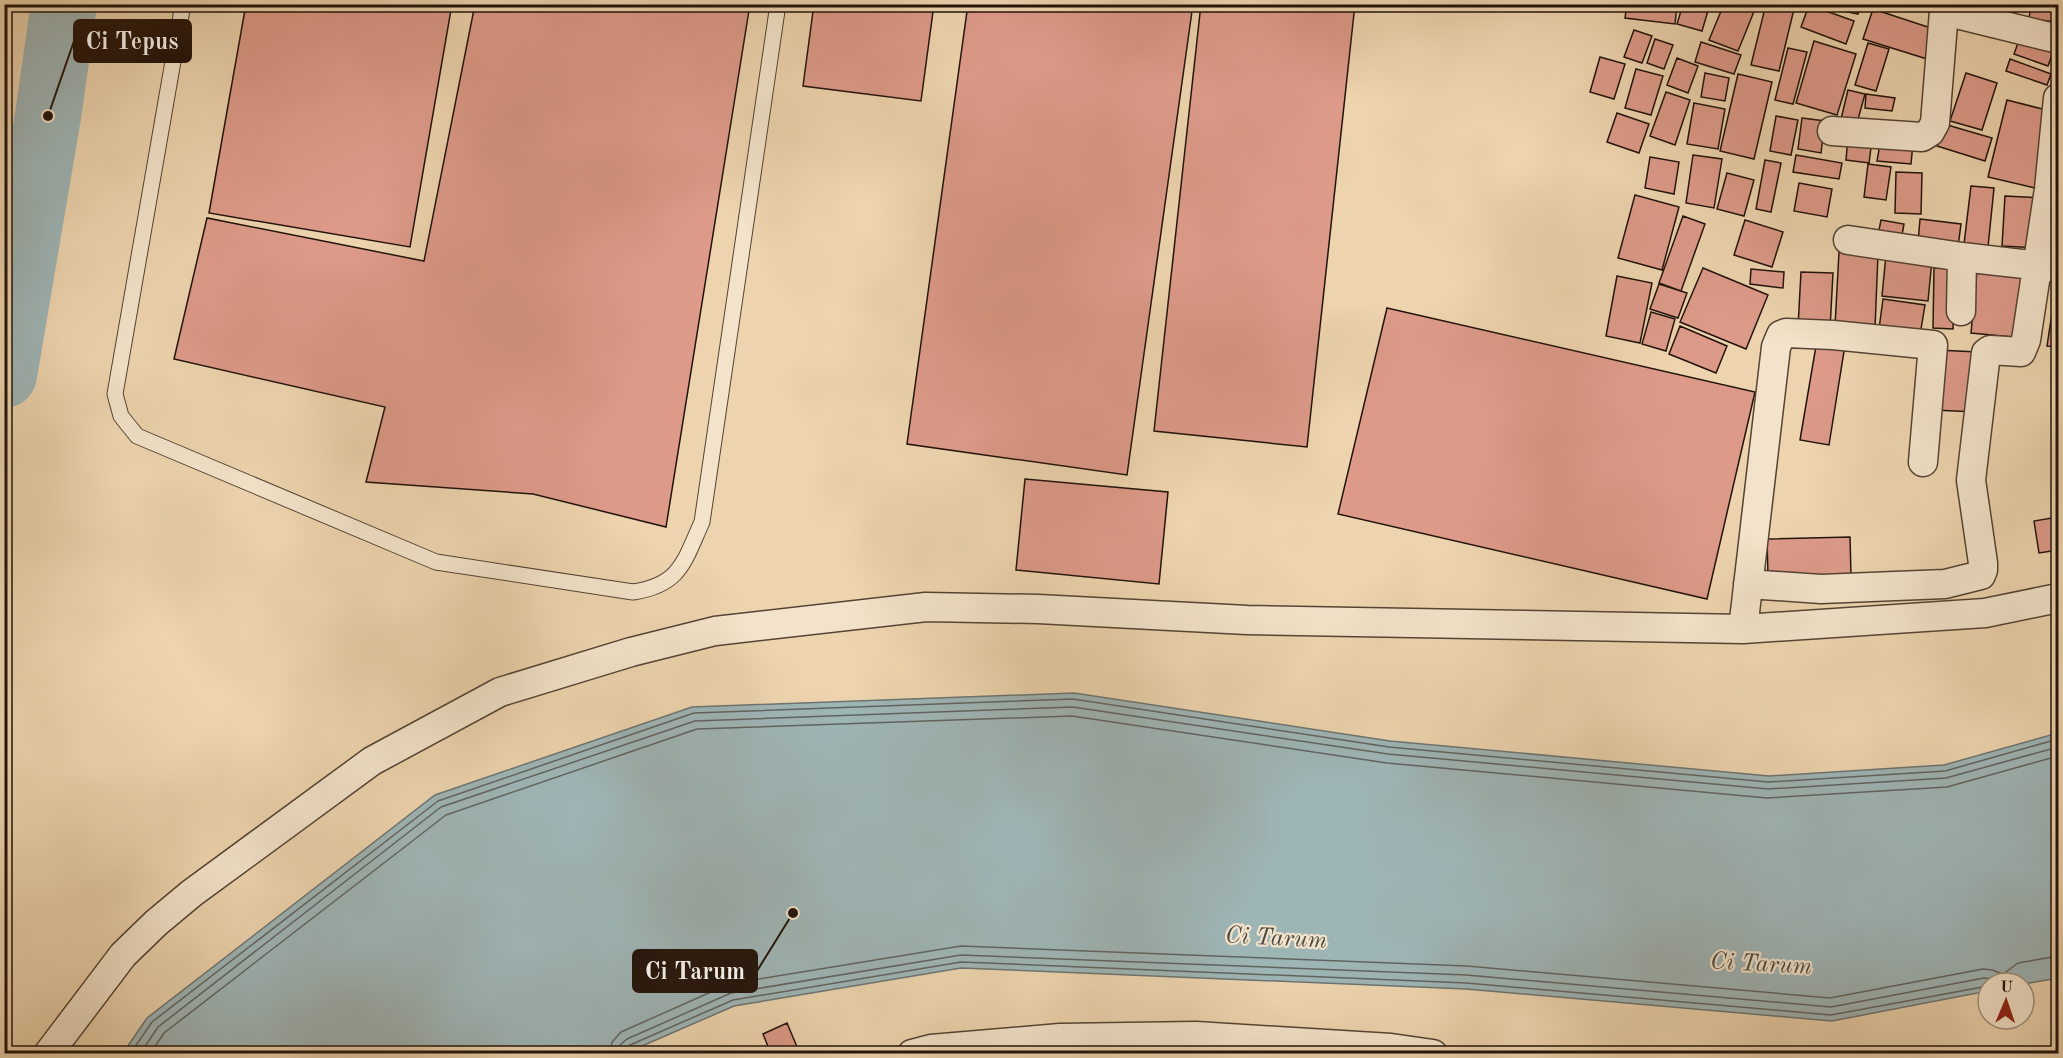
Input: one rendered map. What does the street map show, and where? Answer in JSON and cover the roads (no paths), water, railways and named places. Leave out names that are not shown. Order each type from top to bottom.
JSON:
[{"type":"street","points":[[1832,131],[1922,137],[1930,132],[1935,123],[1945,8],[2058,39]]},
{"type":"street","points":[[1748,584],[1821,589],[1945,584],[1981,575],[1983,563],[1971,480],[1986,353],[1990,350],[2021,351],[2048,267],[2058,98]]},
{"type":"street","points":[[1848,240],[2048,267]]},
{"type":"street","points":[[1961,311],[1962,256]]},
{"type":"street","points":[[1743,629],[1776,347],[1781,335],[1786,333],[1833,335],[1934,345],[1923,462]]},
{"type":"street","points":[[48,1053],[123,955],[156,923],[192,893],[372,761],[500,692],[631,652],[715,631],[926,607],[1038,609],[1247,620],[1743,629],[1985,613],[2058,598]]},
{"type":"street","points":[[912,1053],[932,1049],[1060,1038],[1196,1036],[1433,1053]]},
{"type":"lane","points":[[183,4],[115,394],[121,416],[137,436],[436,562],[633,592],[650,590],[659,586],[679,571],[702,522],[777,4]]},
{"type":"water","points":[[1074,693],[1390,741],[1769,776],[1944,765],[2058,733],[2058,978],[2036,982],[2036,971],[1976,971],[1976,993],[1832,1021],[1466,989],[961,968],[734,1006],[626,1053],[123,1053],[147,1018],[435,795],[692,707]]},
{"type":"waterway","points":[[4,375],[48,116],[64,4]]},
{"type":"place","name":"Ci Tepus","points":[[48,116]]},
{"type":"place","name":"Ci Tarum","points":[[793,913]]}]
